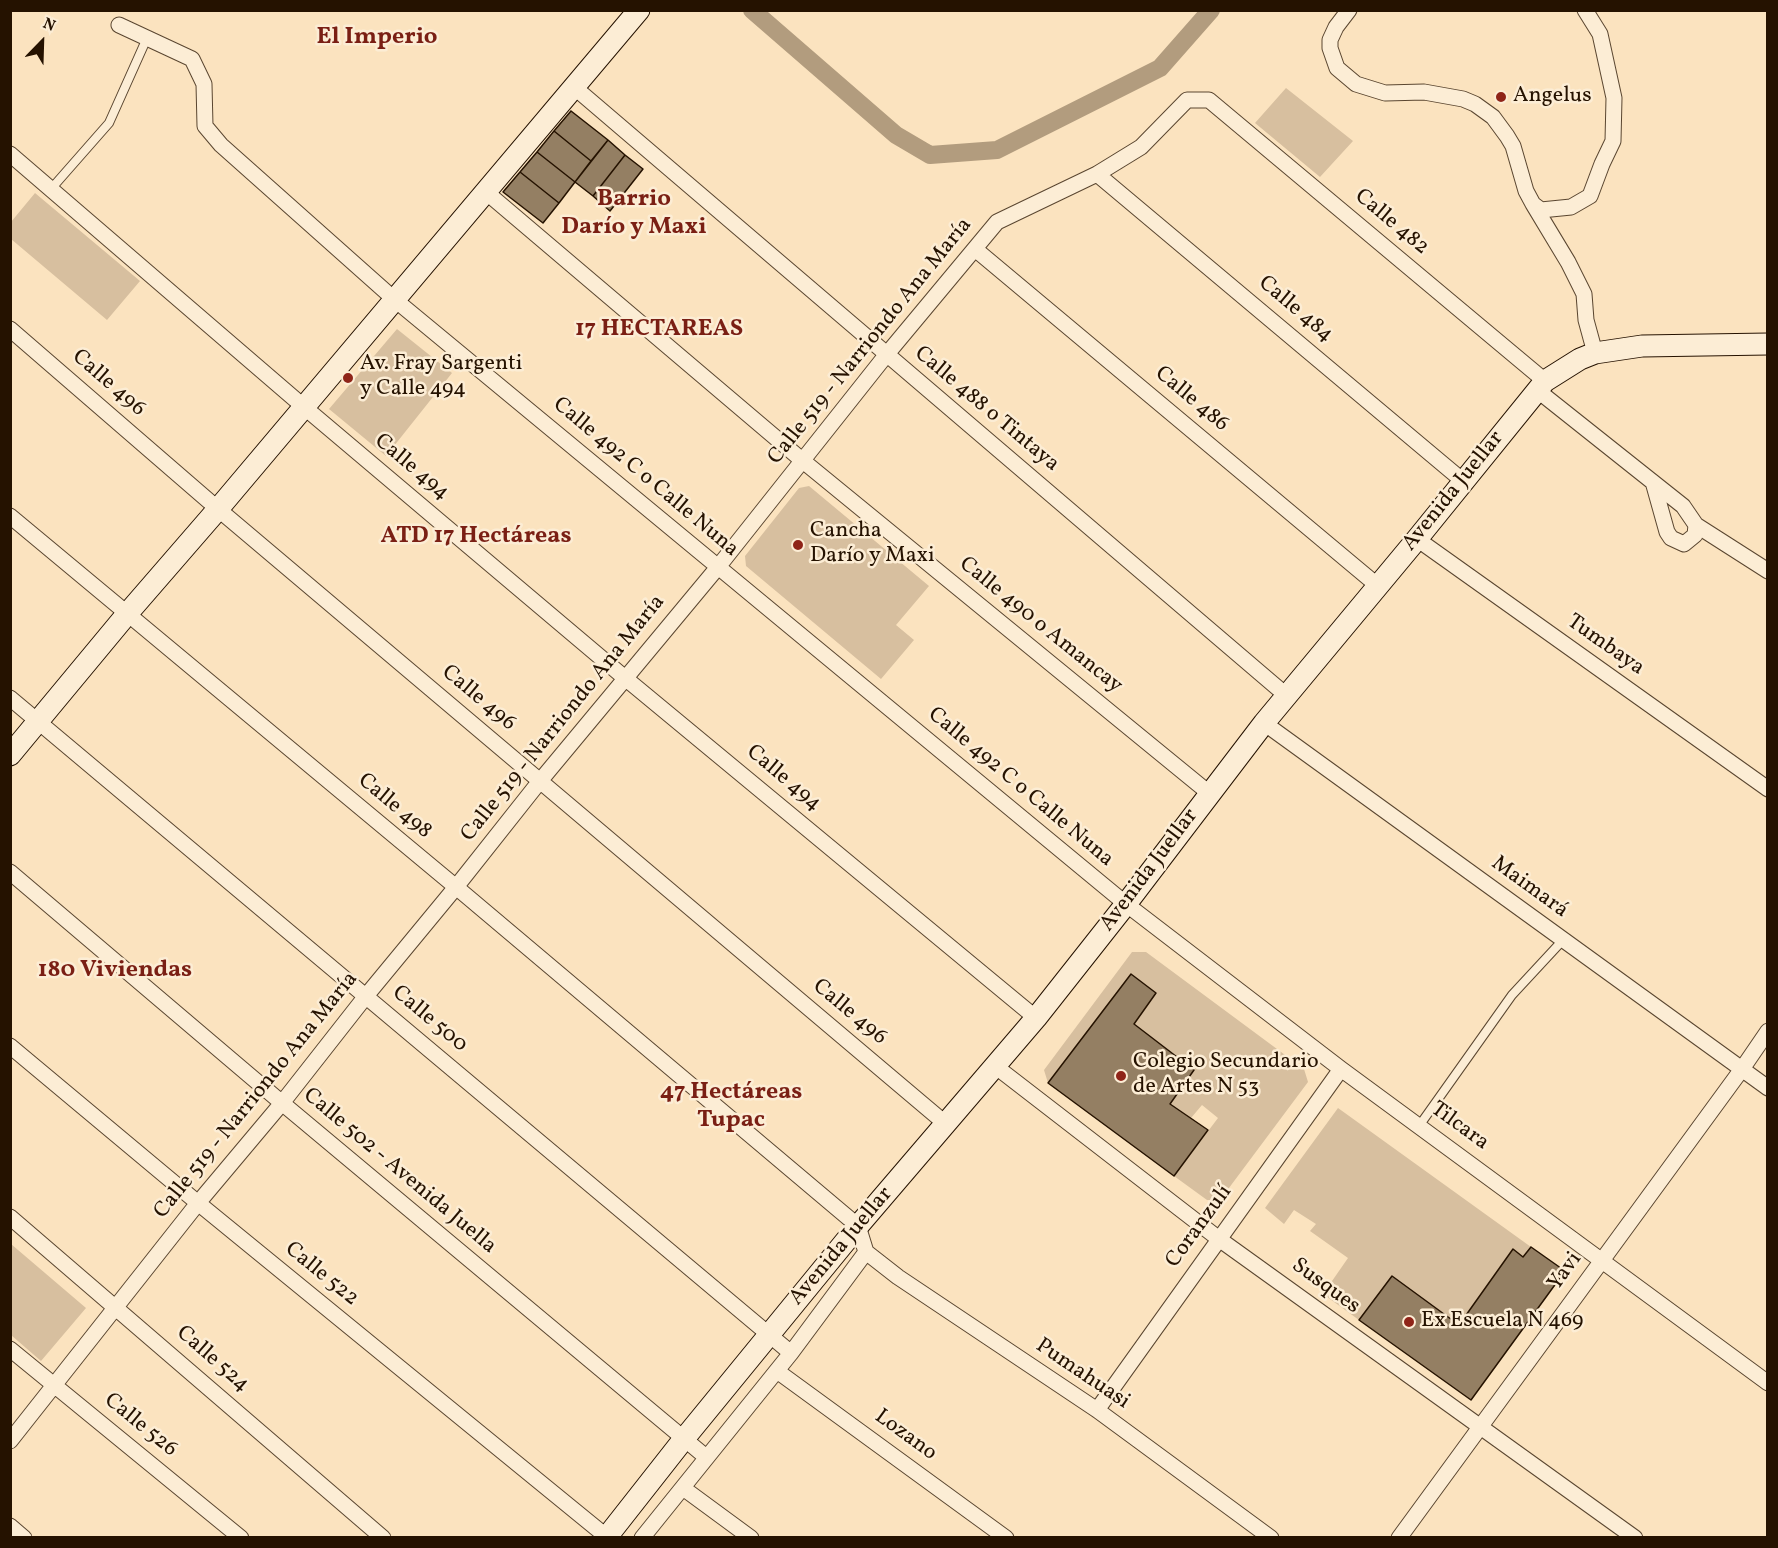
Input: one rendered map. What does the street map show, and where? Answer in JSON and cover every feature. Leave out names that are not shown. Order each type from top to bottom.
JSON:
[{"type":"street","points":[[10,756],[127,614],[639,10]]},
{"type":"street","points":[[1349,10],[1336,27],[1330,40],[1330,48],[1337,68],[1356,84],[1385,93],[1424,92],[1452,97],[1475,104],[1501,126],[1514,146],[1526,191],[1584,294],[1586,320],[1595,353]]},
{"type":"street","points":[[1533,204],[1541,210],[1571,207],[1590,196],[1613,141],[1614,98],[1600,34],[1585,10]]},
{"type":"street","name":"Calle 492 C o Calle Nuna","points":[[119,24],[192,59],[204,84],[205,126],[221,145],[393,299],[1126,904]]},
{"type":"street","name":"Calle 488 o Tintaya","points":[[574,87],[1287,696]]},
{"type":"street","name":"Calle 519 - Narriondo Ana María","points":[[10,1442],[118,1308],[198,1203],[282,1103],[540,781],[718,567],[886,354],[997,222],[1097,174],[1141,147],[1187,100],[1209,100]]},
{"type":"street","name":"Calle 482","points":[[1209,100],[1683,506],[1696,525],[1767,572]]},
{"type":"street","name":"Calle 494","points":[[10,154],[304,407],[1036,1018]]},
{"type":"street","name":"Calle 484","points":[[1097,174],[1463,481]]},
{"type":"street","name":"Calle 490 o Amancay","points":[[486,192],[803,461],[1209,794]]},
{"type":"street","name":"Calle 486","points":[[975,249],[1378,586]]},
{"type":"street","name":"Calle 496","points":[[10,329],[218,509],[946,1124]]},
{"type":"street","name":"Avenida Juellar","points":[[606,1537],[858,1226],[1036,1018],[1264,723],[1541,385],[1580,359],[1595,353],[1642,346],[1767,344]]},
{"type":"street","points":[[1653,482],[1667,532],[1671,538],[1684,544],[1695,535],[1696,525]]},
{"type":"street","name":"Calle 498","points":[[10,516],[456,887],[858,1226]]},
{"type":"street","name":"Tumbaya","points":[[1417,539],[1767,789]]},
{"type":"street","name":"Calle 500","points":[[10,698],[791,1353]]},
{"type":"street","name":"Maimará","points":[[1264,723],[1767,1088]]},
{"type":"street","name":"Calle 502 - Avenida Juella","points":[[10,872],[282,1103],[706,1457]]},
{"type":"street","name":"Tilcara","points":[[1126,904],[1341,1069],[1767,1383]]},
{"type":"street","name":"Yavi","points":[[1399,1538],[1742,1069],[1767,1031]]},
{"type":"street","name":"Calle 522","points":[[10,1046],[606,1537]]},
{"type":"street","name":"Susques","points":[[995,1066],[1219,1239],[1635,1538]]},
{"type":"street","name":"Coranzulí","points":[[1097,1410],[1341,1069]]},
{"type":"street","name":"Calle 524","points":[[10,1217],[383,1538]]},
{"type":"street","points":[[642,1538],[777,1371],[866,1252],[858,1226]]},
{"type":"street","name":"Pumahuasi","points":[[866,1252],[898,1278],[1097,1410],[1271,1538]]},
{"type":"street","name":"Calle 526","points":[[10,1349],[241,1538]]},
{"type":"street","name":"Lozano","points":[[777,1371],[1006,1538]]},
{"type":"street","points":[[683,1488],[751,1538]]},
{"type":"street","points":[[10,1526],[24,1538]]},
{"type":"lane","points":[[51,189],[109,123],[147,38]]},
{"type":"lane","points":[[1419,1126],[1512,995],[1563,940]]},
{"type":"shaded area","points":[[1286,88],[1353,141],[1320,177],[1255,123]]},
{"type":"shaded area","points":[[35,193],[140,281],[107,320],[11,239],[11,222]]},
{"type":"shaded area","points":[[397,329],[452,373],[386,456],[329,409]]},
{"type":"shaded area","points":[[809,486],[929,586],[896,625],[914,640],[881,679],[746,566],[745,556],[799,488]]},
{"type":"shaded area","points":[[1132,952],[1146,952],[1304,1069],[1308,1082],[1220,1200],[1207,1200],[1174,1176],[1218,1118],[1202,1105],[1191,1118],[1170,1104],[1194,1070],[1134,1024],[1156,993],[1132,974],[1048,1083],[1044,1070]]},
{"type":"shaded area","points":[[1338,1108],[1531,1247],[1523,1257],[1513,1249],[1459,1325],[1392,1277],[1359,1320],[1323,1294],[1348,1258],[1310,1231],[1316,1224],[1294,1210],[1284,1224],[1265,1208]]},
{"type":"shaded area","points":[[11,1244],[86,1308],[41,1361],[11,1335]]},
{"type":"building","points":[[571,111],[608,140],[591,161],[554,131]]},
{"type":"building","points":[[554,131],[591,161],[575,182],[537,152]]},
{"type":"building","points":[[608,140],[625,155],[593,196],[575,182]]},
{"type":"building","points":[[537,152],[575,182],[559,203],[520,172]]},
{"type":"building","points":[[625,155],[643,169],[610,211],[593,196]]},
{"type":"building","points":[[520,172],[559,203],[543,223],[503,192]]},
{"type":"building","name":"Colegio Secundario de Artes N 53","points":[[1131,974],[1156,993],[1134,1024],[1194,1070],[1170,1104],[1208,1130],[1174,1176],[1048,1083]]},
{"type":"building","name":"Ex Escuela N 469","points":[[1531,1247],[1565,1271],[1471,1400],[1359,1320],[1392,1276],[1459,1325],[1513,1249],[1523,1257]]},
{"type":"waterway","points":[[752,10],[896,135],[930,155],[997,150],[1160,68],[1211,10]]},
{"type":"place","name":"Angelus","points":[[1501,97]]},
{"type":"place","name":"Av. Fray Sargenti y Calle 494","points":[[348,378]]},
{"type":"place","name":"Cancha Darío y Maxi","points":[[798,545]]},
{"type":"place","name":"Colegio Secundario de Artes N 53","points":[[1121,1076]]},
{"type":"place","name":"Ex Escuela N 469","points":[[1409,1322]]},
{"type":"district","name":"El Imperio","points":[[377,39]]},
{"type":"district","name":"Barrio Darío y Maxi","points":[[634,215]]},
{"type":"district","name":"17 HECTAREAS","points":[[659,331]]},
{"type":"district","name":"ATD 17 Hectáreas","points":[[476,538]]},
{"type":"district","name":"180 Viviendas","points":[[115,972]]},
{"type":"district","name":"47 Hectáreas Tupac","points":[[731,1108]]}]
